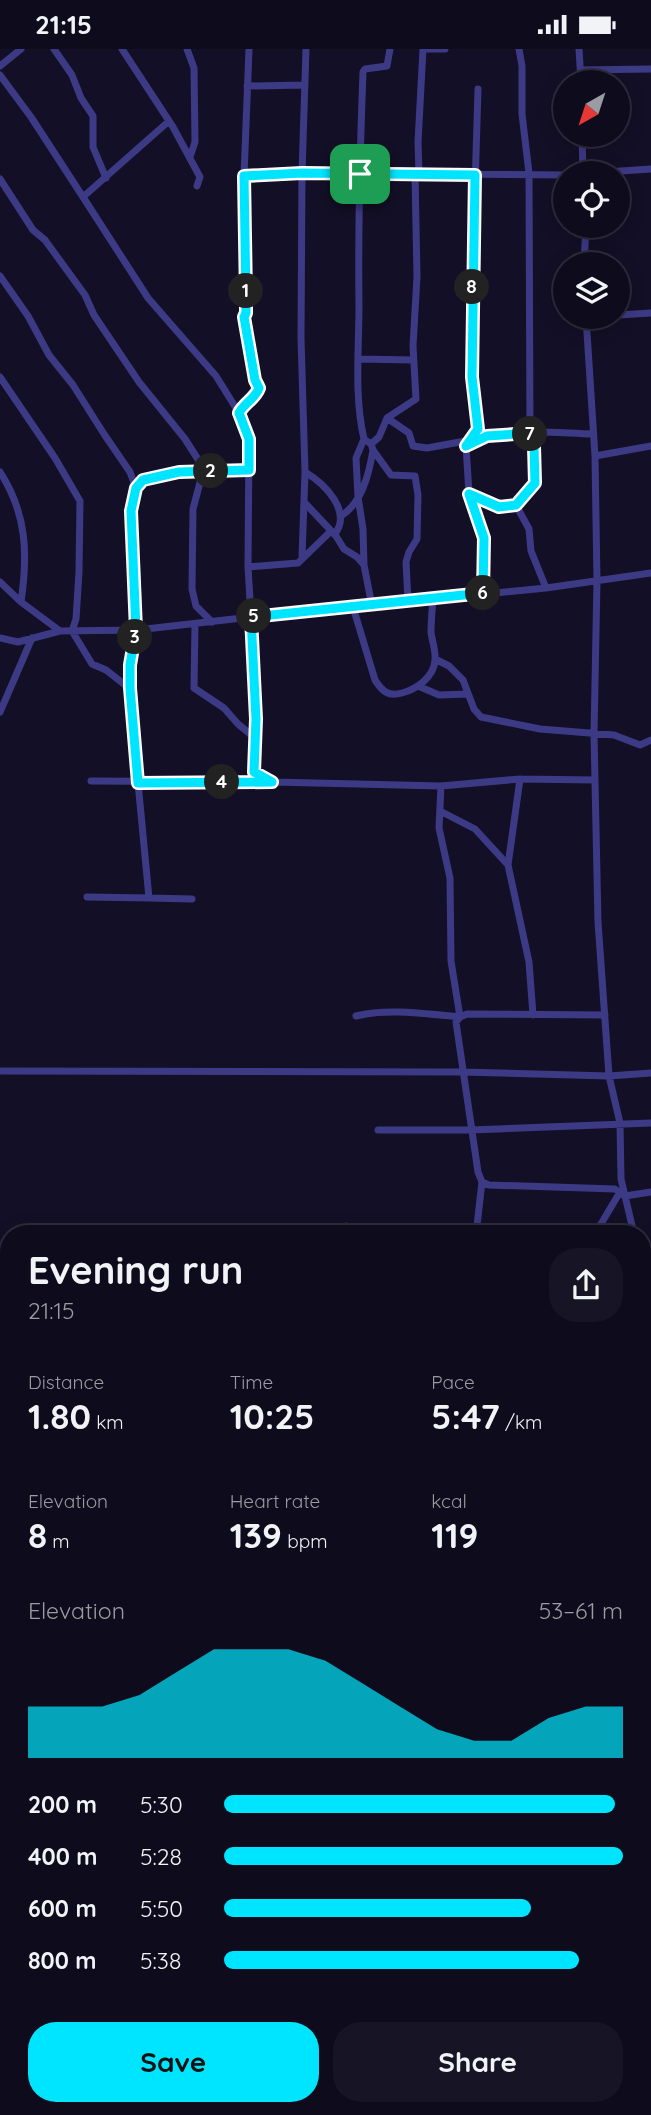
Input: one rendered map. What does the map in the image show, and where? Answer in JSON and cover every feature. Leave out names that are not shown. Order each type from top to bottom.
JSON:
[{"type":"street","points":[[0,66],[22,49]]},
{"type":"street","points":[[54,49],[72,75],[78,93],[93,116],[93,147],[107,177]]},
{"type":"street","points":[[122,49],[190,157],[201,177],[197,185]]},
{"type":"street","points":[[187,49],[194,68],[195,142],[190,157]]},
{"type":"street","points":[[239,413],[259,388],[255,380],[244,317],[244,176],[249,49]]},
{"type":"street","points":[[302,557],[305,473],[301,338],[302,173],[306,49]]},
{"type":"street","points":[[390,49],[389,63],[385,68],[365,69],[363,72],[358,359],[360,420],[364,439],[391,475],[415,476],[418,495],[417,539],[406,562],[408,601]]},
{"type":"street","points":[[341,516],[358,498],[370,464],[372,447],[387,418],[416,399],[413,360],[417,277],[417,174],[425,49],[445,49]]},
{"type":"street","points":[[469,494],[499,507],[516,505],[535,483],[534,446],[530,433],[529,173],[522,114],[522,66],[519,49]]},
{"type":"street","points":[[579,49],[581,70],[651,69]]},
{"type":"street","points":[[0,75],[31,117],[148,298],[216,376],[239,413],[249,439],[248,567],[256,719],[254,772],[272,782]]},
{"type":"street","points":[[247,86],[304,85]]},
{"type":"street","points":[[478,89],[472,377],[478,429],[468,443],[469,494],[484,538],[483,593]]},
{"type":"street","points":[[82,197],[169,121]]},
{"type":"street","points":[[630,170],[651,169]]},
{"type":"street","points":[[244,176],[302,173],[553,174]]},
{"type":"street","points":[[0,179],[33,230],[45,240],[85,295],[94,315],[139,382],[185,439],[203,471],[193,509],[192,589],[196,605],[212,622]]},
{"type":"street","points":[[0,276],[28,316],[49,355],[73,385],[130,472],[136,488]]},
{"type":"street","points":[[630,314],[651,313]]},
{"type":"street","points":[[587,329],[595,456],[597,581],[594,734],[598,922],[609,1076],[620,1123],[621,1179],[632,1225]]},
{"type":"street","points":[[358,359],[413,360]]},
{"type":"street","points":[[0,377],[80,501],[79,572],[76,619],[72,631],[92,664],[106,670],[130,688]]},
{"type":"street","points":[[387,418],[409,433],[413,446],[427,449],[468,443],[487,436],[593,433]]},
{"type":"street","points":[[364,439],[356,458],[364,565],[372,606]]},
{"type":"street","points":[[595,456],[651,446]]},
{"type":"street","points":[[149,898],[130,688],[130,665],[136,630],[131,511],[136,488],[143,480],[179,472],[249,470]]},
{"type":"street","points":[[0,472],[13,493],[24,536],[26,565],[21,602]]},
{"type":"street","points":[[248,567],[292,565],[341,526],[341,516],[330,493],[305,473]]},
{"type":"street","points":[[304,502],[344,549],[364,565]]},
{"type":"street","points":[[516,505],[528,529],[531,551],[546,588]]},
{"type":"street","points":[[0,638],[19,642],[60,631],[136,630],[546,588],[651,573]]},
{"type":"street","points":[[0,582],[21,602],[60,631]]},
{"type":"street","points":[[353,607],[375,680],[388,694],[396,695],[418,686],[428,676],[436,659],[431,619],[433,599]]},
{"type":"street","points":[[195,624],[194,688],[224,708],[254,739]]},
{"type":"street","points":[[0,712],[32,638]]},
{"type":"street","points":[[436,659],[449,666],[463,680],[474,709],[481,717],[540,729],[614,735],[640,745],[651,740]]},
{"type":"street","points":[[418,686],[439,695],[467,694]]},
{"type":"street","points":[[91,781],[441,786],[520,779],[595,780]]},
{"type":"street","points":[[520,779],[508,865],[529,962],[533,1015]]},
{"type":"street","points":[[441,786],[439,828],[450,878],[451,961],[460,1017],[456,1022],[475,1164],[482,1182],[477,1225]]},
{"type":"street","points":[[440,811],[475,829],[508,865]]},
{"type":"street","points":[[87,897],[192,899]]},
{"type":"street","points":[[356,1016],[404,1013],[460,1017],[467,1014],[605,1015]]},
{"type":"street","points":[[0,1071],[462,1072],[609,1076],[651,1073]]},
{"type":"street","points":[[378,1130],[471,1130],[651,1123]]},
{"type":"street","points":[[482,1182],[489,1185],[615,1189],[623,1194],[651,1192]]},
{"type":"street","points":[[601,1225],[623,1194]]},
{"type":"route","points":[[360,174],[475,175],[471,321],[472,377],[478,429],[466,446],[487,436],[530,433],[534,446],[535,483],[516,505],[499,507],[469,494],[484,538],[483,593],[251,617],[256,719],[254,772],[272,782],[138,783],[130,688],[130,665],[136,630],[131,511],[136,488],[143,480],[179,472],[249,470],[249,439],[239,413],[259,388],[255,380],[244,317],[244,176],[360,174]]}]
